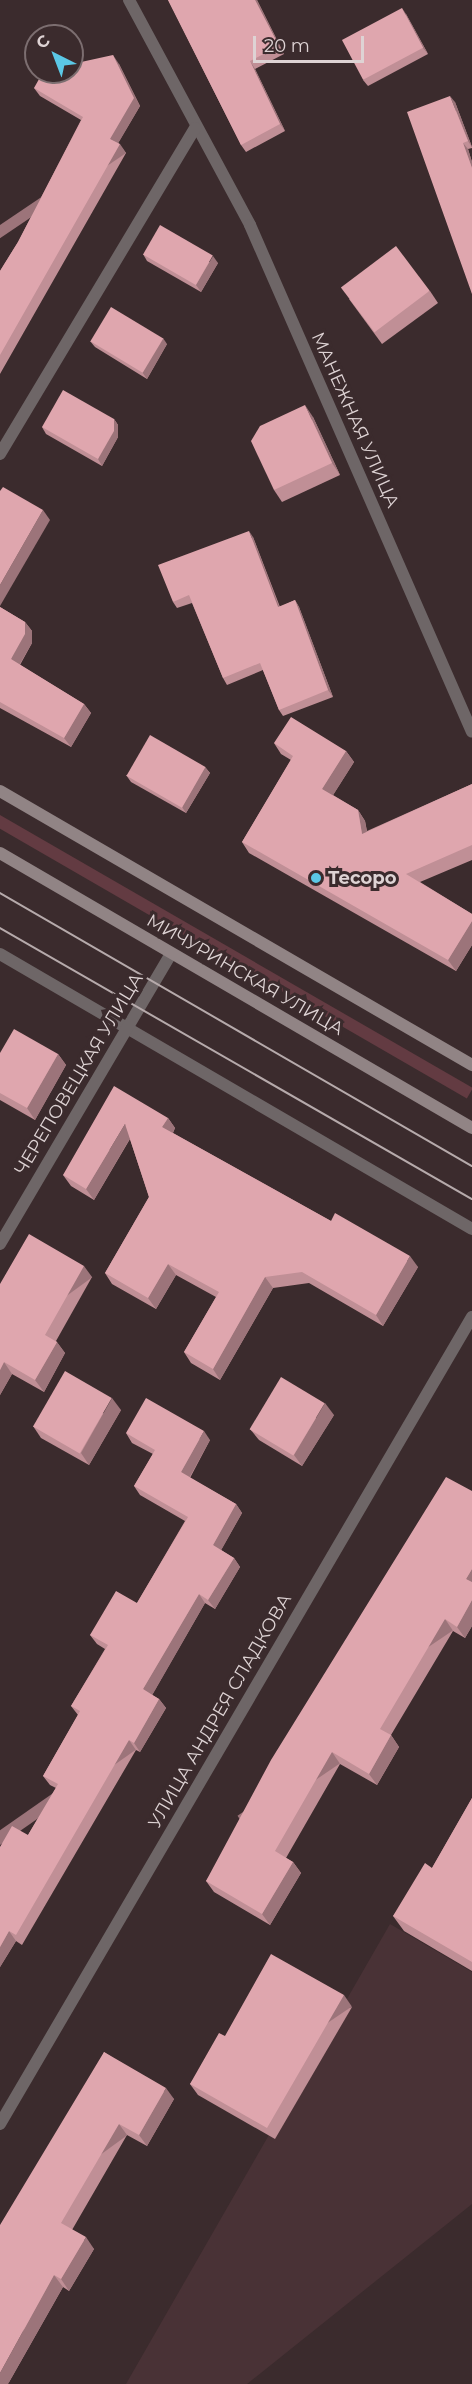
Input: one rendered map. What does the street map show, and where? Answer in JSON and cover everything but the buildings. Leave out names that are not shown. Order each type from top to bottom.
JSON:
[{"type":"main road","name":"МИЧУРИНСКАЯ УЛИЦА","points":[[0,791],[472,1065]]},
{"type":"main road","name":"МИЧУРИНСКАЯ УЛИЦА","points":[[0,853],[472,1128]]},
{"type":"street","name":"МАНЕЖНАЯ УЛИЦА","points":[[129,0],[195,128],[250,225],[472,732]]},
{"type":"street","points":[[0,454],[195,128]]},
{"type":"street","points":[[0,954],[472,1228]]},
{"type":"street","name":"ЧЕРЕПОВЕЦКАЯ УЛИЦА","points":[[0,1244],[171,954]]},
{"type":"street","name":"УЛИЦА АНДРЕЯ СЛАДКОВА","points":[[0,2124],[472,1317]]},
{"type":"shaded area","points":[[0,815],[472,1088],[467,1098],[0,829]]},
{"type":"shaded area","points":[[390,1924],[472,1972],[472,2204],[247,2384],[126,2384]]},
{"type":"tram line","points":[[0,893],[472,1166]]},
{"type":"tram line","points":[[0,928],[472,1199]]},
{"type":"place","name":"Тесоро","points":[[316,878]]}]
